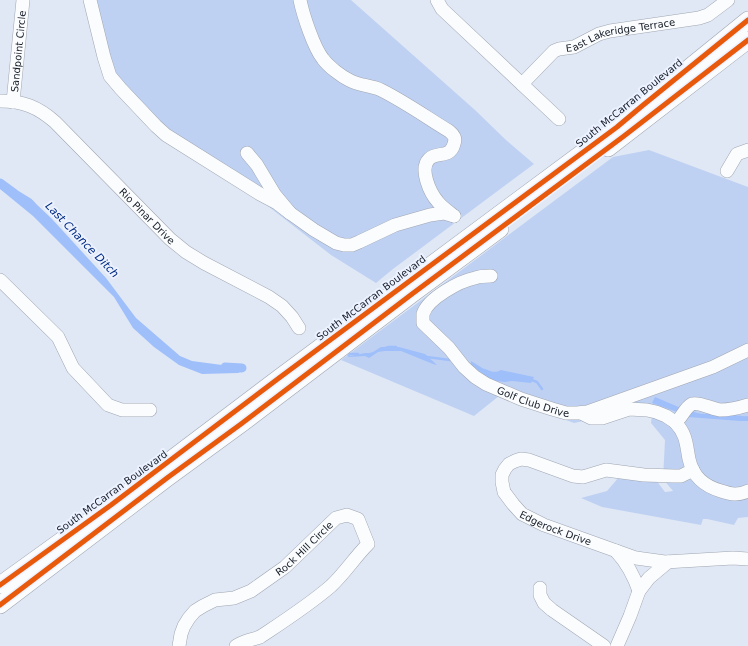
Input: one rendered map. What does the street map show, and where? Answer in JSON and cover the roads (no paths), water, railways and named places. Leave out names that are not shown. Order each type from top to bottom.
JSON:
[{"type":"main road","name":"South McCarran Boulevard","points":[[0,585],[110,505],[604,136],[748,20]]},
{"type":"main road","name":"South McCarran Boulevard","points":[[0,605],[624,136],[748,40]]},
{"type":"street","name":"Sandpoint Circle","points":[[6,102],[23,0]]},
{"type":"street","points":[[90,0],[110,76],[156,126],[166,135],[260,194],[277,203],[328,239],[336,243],[352,245],[395,225],[408,221],[444,213],[454,216],[438,202],[425,175],[425,168],[430,159],[435,155],[450,152],[455,142],[453,135],[449,131],[380,89],[349,80],[323,60],[316,46],[300,0]]},
{"type":"street","points":[[437,0],[442,9],[559,119]]},
{"type":"street","name":"East Lakeridge Terrace","points":[[522,84],[554,51],[574,47],[599,34],[610,31],[699,18],[708,15],[724,1]]},
{"type":"street","name":"Rio Pinar Drive","points":[[6,102],[24,104],[36,108],[46,114],[170,239],[186,252],[204,263],[269,297],[282,306],[299,328]]},
{"type":"street","points":[[727,171],[737,154],[748,150]]},
{"type":"street","points":[[247,153],[290,213]]},
{"type":"street","name":"Golf Club Drive","points":[[491,276],[475,278],[457,284],[432,300],[423,314],[423,323],[449,348],[464,367],[475,377],[486,384],[521,399],[552,409],[566,413],[587,412],[713,367],[748,350]]},
{"type":"street","points":[[0,280],[58,338],[73,368],[108,405],[122,410],[150,410]]},
{"type":"street","points":[[748,405],[733,409],[719,410],[692,404],[681,416],[679,426],[687,443],[689,459],[693,470],[702,483],[735,495],[748,491]]},
{"type":"street","points":[[579,413],[591,418],[602,418],[628,409],[647,410],[666,416],[681,416]]},
{"type":"street","name":"Edgerock Drive","points":[[693,470],[681,476],[644,475],[606,470],[583,477],[573,476],[529,460],[521,459],[509,464],[502,475],[502,482],[504,492],[522,514],[544,525],[636,558],[668,562],[733,558],[748,559]]},
{"type":"street","name":"Rock Hill Circle","points":[[179,646],[184,626],[195,611],[215,600],[234,598],[251,591],[285,567],[336,518],[347,515],[358,519],[368,544],[340,577],[308,605],[260,637],[245,641],[236,646]]},
{"type":"street","points":[[615,550],[632,572],[639,591]]},
{"type":"street","points":[[616,646],[630,616],[639,591],[649,578],[668,562]]},
{"type":"street","points":[[540,588],[540,595],[544,603],[604,646]]},
{"type":"water","points":[[0,183],[22,198],[31,199],[52,219],[106,278],[136,318],[180,356],[192,361],[237,367],[242,369],[242,372],[202,374],[179,365],[154,347],[133,328],[114,297],[33,216],[0,189]]},
{"type":"water","points":[[381,347],[399,347],[425,354],[437,365],[401,351],[378,352],[369,358],[365,356],[349,357],[347,355],[349,354],[350,356],[369,353]]},
{"type":"water","points":[[471,361],[492,374],[501,370],[534,377],[531,383],[496,381],[490,379],[471,365]]},
{"type":"water","points":[[655,397],[681,408],[680,413],[652,403]]},
{"type":"water","points":[[690,410],[703,414],[731,414],[748,416],[748,421],[688,417]]},
{"type":"waterway","name":"Last Chance Ditch","points":[[0,183],[31,205]]},
{"type":"waterway","name":"Last Chance Ditch","points":[[385,348],[396,347]]},
{"type":"waterway","name":"Last Chance Ditch","points":[[350,354],[358,354]]},
{"type":"waterway","name":"Last Chance Ditch","points":[[427,357],[450,360]]},
{"type":"waterway","name":"Last Chance Ditch","points":[[225,367],[242,368]]},
{"type":"waterway","name":"Last Chance Ditch","points":[[484,370],[497,373]]},
{"type":"waterway","name":"Last Chance Ditch","points":[[529,379],[537,382],[542,389]]}]
